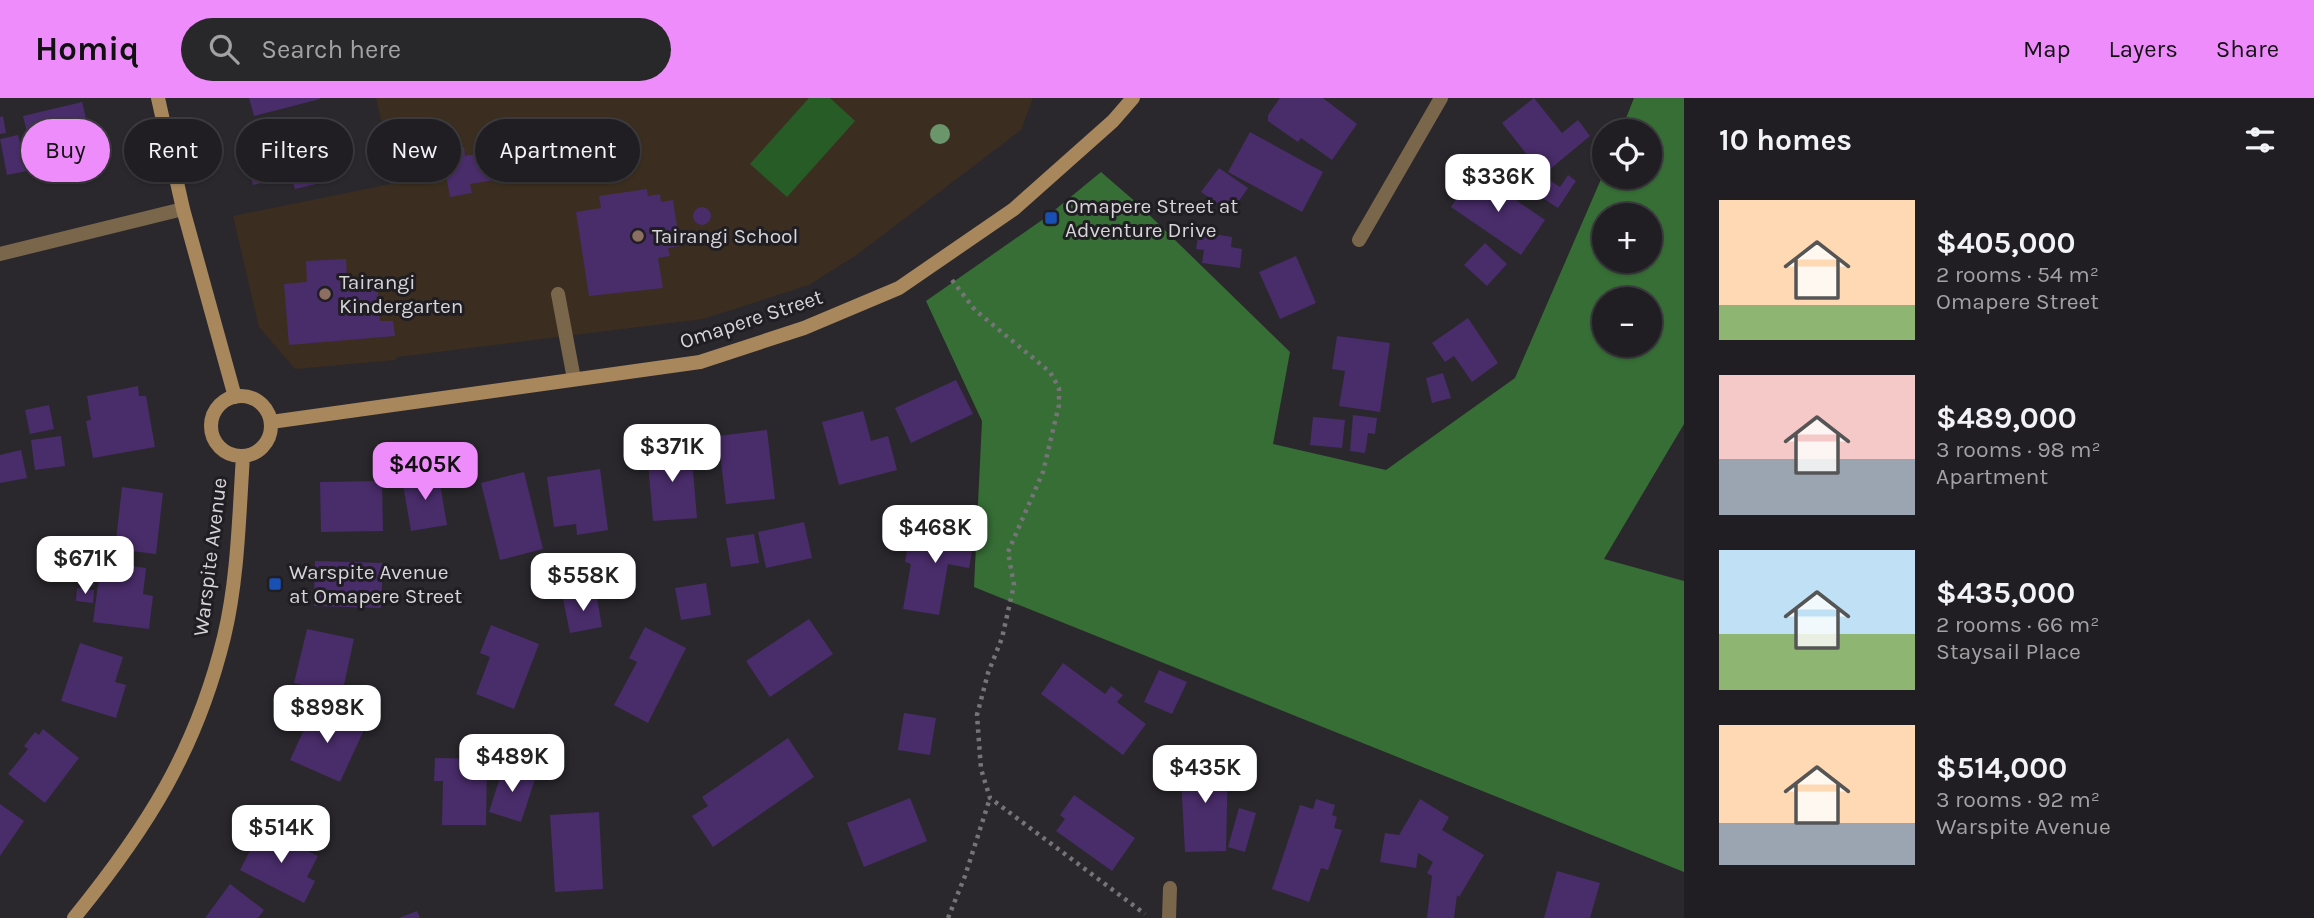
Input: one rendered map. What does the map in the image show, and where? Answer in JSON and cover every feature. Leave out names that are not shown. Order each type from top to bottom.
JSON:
[{"type":"main road","points":[[158,98],[183,209],[235,397]]},
{"type":"main road","name":"Omapere Street","points":[[271,422],[700,362],[804,328],[899,288],[1014,209],[1113,121],[1133,98]]},
{"type":"main road","points":[[245,396],[260,402],[271,422],[266,443],[254,453],[243,456],[224,451],[212,432],[216,409],[235,397],[245,396]]},
{"type":"main road","name":"Warspite Avenue","points":[[75,918],[155,810],[182,758],[205,701],[224,635],[238,529],[243,456]]},
{"type":"street","points":[[1359,240],[1441,98]]},
{"type":"street","points":[[0,254],[183,209]]},
{"type":"street","points":[[558,294],[574,379]]},
{"type":"street","points":[[1169,918],[1170,888]]},
{"type":"path","points":[[938,261],[975,310],[1050,372],[1059,387],[1059,405],[1044,472],[1008,552],[1014,585],[1002,638],[988,673],[977,715],[981,769],[989,798],[965,876],[948,918]]},
{"type":"path","points":[[989,798],[1152,918]]},
{"type":"shaded area","name":"Tairangi School","points":[[376,98],[1033,98],[1021,130],[858,254],[809,285],[703,319],[397,357],[395,360],[295,369],[259,327],[233,216],[391,182],[461,182],[461,119],[381,119]]},
{"type":"green space","points":[[809,98],[830,98],[855,121],[787,197],[750,164]]},
{"type":"green space","points":[[1634,98],[1684,98],[1684,424],[1604,559],[1684,581],[1684,872],[974,587],[982,421],[926,301],[1045,218],[1101,172],[1138,204],[1290,352],[1273,444],[1386,470],[1515,378],[1597,189],[1662,189],[1662,119],[1626,119]]},
{"type":"building","points":[[249,98],[320,98],[320,99],[254,116]]},
{"type":"building","points":[[1280,98],[1323,98],[1357,124],[1332,160],[1301,138],[1298,142],[1268,121],[1268,115]]},
{"type":"building","points":[[1534,98],[1562,133],[1578,120],[1590,136],[1543,175],[1502,123]]},
{"type":"building","points":[[82,102],[86,119],[24,119],[23,116]]},
{"type":"building","points":[[3,116],[6,133],[0,134],[0,117]]},
{"type":"building","points":[[1250,132],[1323,172],[1302,212],[1228,172]]},
{"type":"building","points":[[18,135],[21,172],[7,175],[0,139]]},
{"type":"building","points":[[464,147],[465,156],[475,154],[475,182],[482,182],[470,184],[472,193],[450,197],[447,182],[461,182],[461,148]]},
{"type":"building","points":[[1219,168],[1248,188],[1231,212],[1201,192]]},
{"type":"building","points":[[1475,172],[1545,220],[1521,255],[1451,207]]},
{"type":"building","points":[[1537,172],[1560,187],[1568,175],[1576,181],[1558,208],[1527,188]]},
{"type":"building","points":[[293,182],[325,182],[295,189]]},
{"type":"building","points":[[647,189],[648,196],[660,194],[661,202],[673,200],[680,246],[668,248],[670,256],[658,258],[663,288],[589,296],[576,212],[601,208],[599,196]]},
{"type":"building","points":[[702,207],[708,210],[711,216],[708,222],[702,225],[696,222],[693,216],[696,210]]},
{"type":"building","points":[[1199,232],[1232,237],[1231,247],[1242,249],[1240,268],[1202,263],[1204,250],[1196,249]]},
{"type":"building","points":[[1485,243],[1507,264],[1487,286],[1464,265]]},
{"type":"building","points":[[1296,256],[1316,303],[1280,319],[1259,272]]},
{"type":"building","points":[[346,259],[347,280],[377,278],[380,321],[393,321],[395,336],[289,345],[284,284],[307,282],[306,261]]},
{"type":"building","points":[[1468,318],[1498,363],[1472,382],[1454,356],[1445,362],[1432,343]]},
{"type":"building","points":[[1337,336],[1390,343],[1380,412],[1339,406],[1345,371],[1332,369]]},
{"type":"building","points":[[1443,373],[1451,398],[1432,403],[1426,378]]},
{"type":"building","points":[[956,380],[973,414],[911,443],[895,408]]},
{"type":"building","points":[[138,386],[139,396],[146,396],[155,447],[93,458],[86,421],[91,420],[87,396]]},
{"type":"building","points":[[49,405],[54,429],[30,434],[25,410]]},
{"type":"building","points":[[863,411],[871,441],[888,436],[897,470],[839,485],[822,422]]},
{"type":"building","points":[[1353,415],[1377,418],[1375,434],[1368,433],[1365,453],[1350,451]]},
{"type":"building","points":[[1313,417],[1345,420],[1342,448],[1310,445]]},
{"type":"building","points":[[767,430],[775,499],[726,504],[718,436]]},
{"type":"building","points":[[61,436],[65,466],[35,470],[31,440]]},
{"type":"building","points":[[691,447],[697,518],[653,521],[647,451]]},
{"type":"building","points":[[21,450],[27,478],[0,483],[0,455]]},
{"type":"building","points":[[600,469],[608,530],[577,535],[576,524],[554,527],[547,477]]},
{"type":"building","points":[[438,472],[447,525],[411,531],[402,479]]},
{"type":"building","points":[[524,472],[543,549],[500,560],[481,483]]},
{"type":"building","points":[[382,481],[383,531],[321,532],[320,482]]},
{"type":"building","points":[[122,487],[163,493],[156,554],[115,549]]},
{"type":"building","points":[[955,520],[977,524],[969,568],[948,564],[939,615],[903,609],[911,564],[905,562],[910,532],[952,539]]},
{"type":"building","points":[[804,522],[812,558],[766,568],[758,532]]},
{"type":"building","points":[[754,534],[759,563],[731,567],[726,538]]},
{"type":"building","points":[[315,561],[383,563],[381,608],[314,606]]},
{"type":"building","points":[[101,562],[146,568],[143,594],[153,596],[149,629],[93,622]]},
{"type":"building","points":[[78,569],[95,571],[94,586],[77,584]]},
{"type":"building","points":[[706,583],[711,615],[681,620],[675,588]]},
{"type":"building","points":[[77,588],[94,590],[93,603],[76,601]]},
{"type":"building","points":[[596,593],[602,627],[570,633],[563,599]]},
{"type":"building","points":[[809,619],[833,654],[770,697],[746,661]]},
{"type":"building","points":[[491,625],[539,644],[514,709],[476,694],[490,657],[480,653]]},
{"type":"building","points":[[645,627],[686,648],[648,723],[614,705],[637,662],[629,658]]},
{"type":"building","points":[[307,629],[354,639],[342,694],[294,683]]},
{"type":"building","points":[[80,643],[123,657],[115,682],[126,685],[116,718],[61,701]]},
{"type":"building","points":[[1063,663],[1105,694],[1111,686],[1123,695],[1117,702],[1146,724],[1123,755],[1041,694]]},
{"type":"building","points":[[1159,670],[1187,682],[1172,714],[1144,702]]},
{"type":"building","points":[[314,708],[364,730],[340,782],[290,760]]},
{"type":"building","points":[[904,713],[936,718],[930,755],[898,750]]},
{"type":"building","points":[[43,729],[79,758],[45,803],[8,774],[28,749],[24,746],[35,732],[39,735]]},
{"type":"building","points":[[788,738],[814,777],[713,847],[692,816],[708,806],[702,797]]},
{"type":"building","points":[[435,758],[487,759],[486,825],[442,825],[443,781],[434,781]]},
{"type":"building","points":[[1228,760],[1226,851],[1185,852],[1180,761]]},
{"type":"building","points":[[504,765],[536,776],[521,822],[489,812]]},
{"type":"building","points":[[1074,795],[1135,838],[1112,871],[1056,831],[1065,819],[1060,815]]},
{"type":"building","points":[[910,798],[927,841],[864,867],[847,823]]},
{"type":"building","points":[[1316,799],[1335,805],[1332,815],[1337,817],[1334,828],[1342,830],[1328,870],[1321,868],[1309,902],[1272,889],[1300,805],[1313,809]]},
{"type":"building","points":[[1420,799],[1449,817],[1442,830],[1484,855],[1459,897],[1457,895],[1454,918],[1427,918],[1432,876],[1427,873],[1433,862],[1418,853],[1416,868],[1380,862],[1385,833],[1399,835]]},
{"type":"building","points":[[0,804],[24,821],[0,856]]},
{"type":"building","points":[[1239,808],[1256,813],[1245,852],[1228,847]]},
{"type":"building","points":[[599,812],[603,889],[555,892],[550,815]]},
{"type":"building","points":[[262,827],[318,856],[307,877],[315,881],[304,903],[240,870]]},
{"type":"building","points":[[1557,871],[1600,883],[1590,918],[1544,918]]},
{"type":"building","points":[[230,884],[264,910],[258,918],[205,918]]},
{"type":"building","points":[[417,911],[420,918],[399,918]]},
{"type":"place","name":"Omapere Street at Adventure Drive","points":[[1051,218]]},
{"type":"place","name":"Tairangi School","points":[[638,236]]},
{"type":"place","name":"Tairangi Kindergarten","points":[[325,294]]},
{"type":"place","name":"Warspite Avenue at Omapere Street","points":[[275,584]]}]
